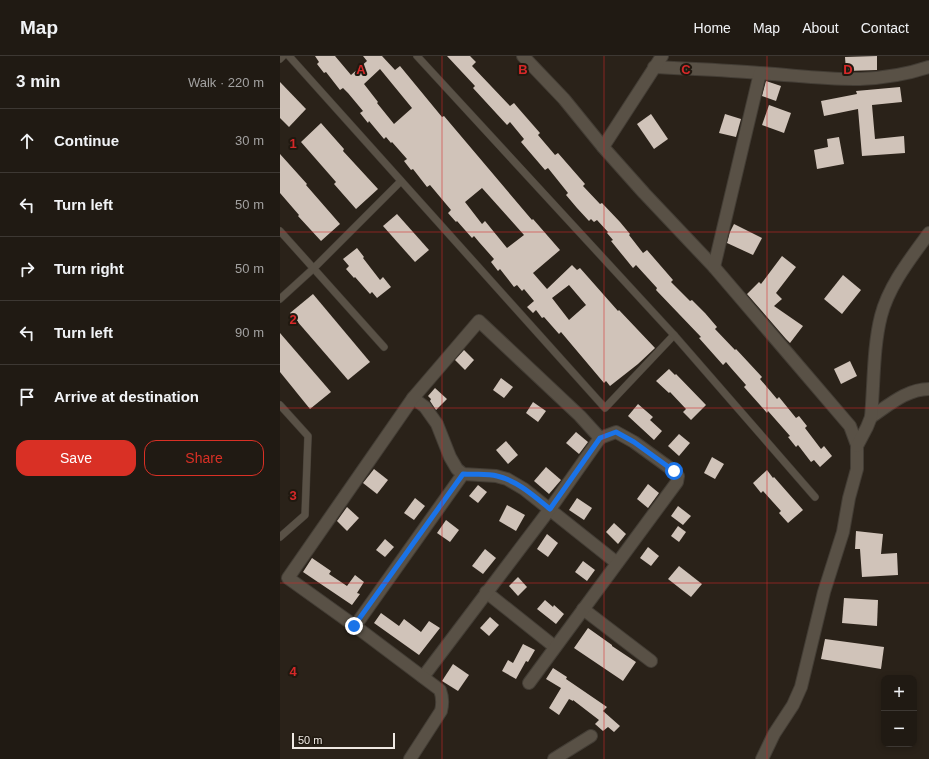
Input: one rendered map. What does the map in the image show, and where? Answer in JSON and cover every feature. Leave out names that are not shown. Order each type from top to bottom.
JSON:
[{"type":"street","points":[[523,56],[564,99],[603,147],[644,193],[714,267],[850,426],[857,446],[857,468],[849,498],[843,532],[824,592],[801,687],[793,705],[774,734],[762,759]]},
{"type":"street","points":[[603,147],[662,56]]},
{"type":"street","points":[[654,67],[760,73],[837,80],[892,77],[929,67]]},
{"type":"street","points":[[714,267],[760,73]]},
{"type":"street","points":[[857,446],[871,417],[877,343],[881,315],[891,291],[929,233]]},
{"type":"street","points":[[410,759],[441,711],[443,704],[440,690],[288,578],[413,398],[479,321],[580,416],[600,438]]},
{"type":"street","points":[[871,417],[905,395],[918,389],[929,389]]},
{"type":"street","points":[[413,398],[426,407],[437,424],[450,457],[463,474],[496,476],[507,479],[524,489],[617,563]]},
{"type":"street","points":[[423,678],[486,592],[550,509],[600,438],[616,432],[634,442],[674,471],[678,476],[677,482],[529,683]]},
{"type":"street","points":[[354,626],[463,474]]},
{"type":"street","points":[[486,592],[555,647]]},
{"type":"street","points":[[583,609],[651,661]]},
{"type":"street","points":[[554,759],[591,736]]},
{"type":"lane","points":[[280,59],[283,56]]},
{"type":"lane","points":[[288,56],[605,408],[674,335]]},
{"type":"lane","points":[[417,56],[674,335],[815,497]]},
{"type":"lane","points":[[280,299],[314,268],[401,182]]},
{"type":"lane","points":[[280,231],[384,347]]},
{"type":"lane","points":[[280,405],[308,436],[305,515],[280,538]]},
{"type":"building","points":[[315,56],[335,56],[351,75],[367,61],[363,56],[382,56],[395,70],[400,66],[442,117],[444,116],[532,220],[533,219],[560,250],[533,273],[547,289],[572,265],[577,270],[580,268],[618,311],[619,310],[655,348],[638,364],[610,386],[606,381],[604,383],[561,332],[559,334],[544,317],[542,318],[536,310],[533,313],[527,307],[534,301],[524,289],[522,291],[517,285],[514,287],[500,269],[498,271],[491,262],[494,259],[474,236],[472,238],[448,213],[451,210],[430,185],[427,187],[413,169],[411,170],[404,161],[407,159],[392,142],[391,143],[386,137],[384,139],[369,121],[368,123],[360,113],[363,111],[343,88],[340,90],[326,72],[324,73],[317,64],[319,62]],"holes":[[[380,69],[412,108],[394,124],[364,84]],[[482,188],[524,235],[507,248],[485,221],[482,224],[465,202]],[[569,285],[586,305],[569,320],[552,298]]]},
{"type":"building","points":[[447,56],[470,56],[476,62],[472,66],[510,106],[514,103],[540,133],[538,135],[555,155],[558,153],[585,184],[583,186],[620,222],[643,253],[647,250],[673,280],[671,282],[690,301],[692,300],[705,313],[717,327],[715,329],[762,377],[760,379],[777,399],[779,397],[796,418],[799,416],[807,426],[805,428],[821,449],[824,446],[832,456],[820,467],[814,460],[811,462],[798,445],[796,447],[788,437],[790,436],[744,387],[746,385],[726,362],[723,365],[699,338],[701,337],[656,290],[657,288],[636,265],[633,268],[611,241],[613,240],[607,233],[608,232],[597,220],[594,222],[591,219],[589,221],[577,208],[566,195],[568,193],[548,168],[545,170],[521,142],[524,139],[510,122],[507,125],[473,88],[475,86]]},
{"type":"building","points":[[877,56],[877,70],[846,71],[845,57]]},
{"type":"building","points":[[766,81],[781,86],[776,101],[762,96]]},
{"type":"building","points":[[280,82],[306,109],[289,127],[280,118]]},
{"type":"building","points":[[900,87],[902,102],[872,105],[875,139],[904,136],[905,153],[862,156],[858,109],[824,116],[821,101],[857,94],[856,91]]},
{"type":"building","points":[[769,105],[791,113],[784,133],[762,125]]},
{"type":"building","points":[[651,114],[668,139],[654,149],[637,124]]},
{"type":"building","points":[[725,114],[741,119],[736,137],[719,133]]},
{"type":"building","points":[[321,123],[344,149],[343,151],[378,189],[356,209],[334,184],[336,182],[301,142]]},
{"type":"building","points":[[839,137],[844,164],[817,169],[814,150],[828,147],[827,139]]},
{"type":"building","points":[[280,154],[340,224],[321,241],[298,216],[299,215],[280,193]]},
{"type":"building","points":[[397,214],[429,250],[415,262],[383,226]]},
{"type":"building","points":[[734,224],[762,238],[753,255],[727,243]]},
{"type":"building","points":[[357,248],[380,280],[383,277],[391,287],[377,298],[372,292],[370,294],[346,269],[349,266],[343,259]]},
{"type":"building","points":[[782,256],[796,267],[776,293],[782,299],[774,306],[803,326],[790,343],[747,294],[759,282],[761,284]]},
{"type":"building","points":[[843,275],[861,290],[842,314],[824,299]]},
{"type":"building","points":[[313,294],[370,362],[348,380],[290,313]]},
{"type":"building","points":[[280,333],[331,392],[310,409],[280,372]]},
{"type":"building","points":[[464,350],[474,360],[465,370],[455,360]]},
{"type":"building","points":[[850,361],[857,376],[841,384],[834,369]]},
{"type":"building","points":[[669,369],[675,375],[676,374],[706,405],[691,420],[683,412],[686,409],[670,392],[669,393],[656,381]]},
{"type":"building","points":[[501,378],[513,387],[504,398],[493,390]]},
{"type":"building","points":[[435,388],[447,399],[436,410],[428,396]]},
{"type":"building","points":[[533,402],[546,411],[538,422],[526,413]]},
{"type":"building","points":[[638,404],[653,417],[650,420],[662,431],[654,440],[628,416]]},
{"type":"building","points":[[576,432],[588,442],[579,454],[566,443]]},
{"type":"building","points":[[679,434],[690,443],[679,456],[668,446]]},
{"type":"building","points":[[506,441],[518,455],[508,464],[496,450]]},
{"type":"building","points":[[712,457],[724,464],[715,479],[704,473]]},
{"type":"building","points":[[546,467],[561,480],[549,494],[534,481]]},
{"type":"building","points":[[374,469],[388,480],[377,494],[363,483]]},
{"type":"building","points":[[767,470],[803,510],[788,523],[779,513],[781,511],[763,491],[761,493],[753,483]]},
{"type":"building","points":[[648,484],[659,493],[648,508],[637,499]]},
{"type":"building","points":[[478,485],[487,492],[478,503],[469,496]]},
{"type":"building","points":[[415,498],[425,506],[414,520],[404,513]]},
{"type":"building","points":[[577,498],[592,508],[584,520],[569,510]]},
{"type":"building","points":[[507,505],[525,515],[516,531],[499,521]]},
{"type":"building","points":[[678,506],[691,516],[683,525],[671,516]]},
{"type":"building","points":[[347,507],[359,518],[347,531],[337,521]]},
{"type":"building","points":[[446,520],[459,530],[450,542],[437,533]]},
{"type":"building","points":[[614,523],[626,534],[618,544],[606,532]]},
{"type":"building","points":[[678,526],[686,532],[679,542],[671,536]]},
{"type":"building","points":[[856,531],[883,534],[881,554],[897,553],[898,575],[862,577],[860,549],[855,549]]},
{"type":"building","points":[[547,534],[558,543],[548,557],[537,549]]},
{"type":"building","points":[[385,539],[394,547],[385,557],[376,550]]},
{"type":"building","points":[[648,547],[659,556],[651,566],[640,558]]},
{"type":"building","points":[[485,549],[496,558],[483,574],[472,566]]},
{"type":"building","points":[[312,558],[331,571],[329,574],[347,586],[355,575],[364,582],[357,593],[360,594],[352,605],[303,572]]},
{"type":"building","points":[[583,561],[595,570],[587,581],[575,572]]},
{"type":"building","points":[[679,566],[702,584],[691,597],[668,579]]},
{"type":"building","points":[[518,577],[527,587],[518,596],[509,586]]},
{"type":"building","points":[[844,598],[878,600],[877,626],[842,623]]},
{"type":"building","points":[[545,600],[553,607],[554,605],[564,614],[556,624],[537,609]]},
{"type":"building","points":[[381,613],[399,626],[404,619],[421,632],[429,621],[440,628],[419,655],[374,623]]},
{"type":"building","points":[[490,617],[499,625],[489,636],[480,628]]},
{"type":"building","points":[[588,628],[636,662],[623,681],[574,648]]},
{"type":"building","points":[[825,639],[884,647],[881,669],[821,659]]},
{"type":"building","points":[[523,644],[535,650],[528,662],[526,661],[516,679],[502,671],[508,660],[513,663]]},
{"type":"building","points":[[453,664],[469,675],[458,691],[442,681]]},
{"type":"building","points":[[553,668],[567,677],[566,679],[607,707],[603,711],[620,726],[614,732],[608,727],[603,731],[595,724],[599,720],[573,700],[569,699],[559,715],[549,708],[561,688],[546,679]]},
{"type":"route","points":[[354,626],[463,474],[496,476],[507,479],[524,489],[550,509],[600,438],[616,432],[634,442],[674,471]]}]
